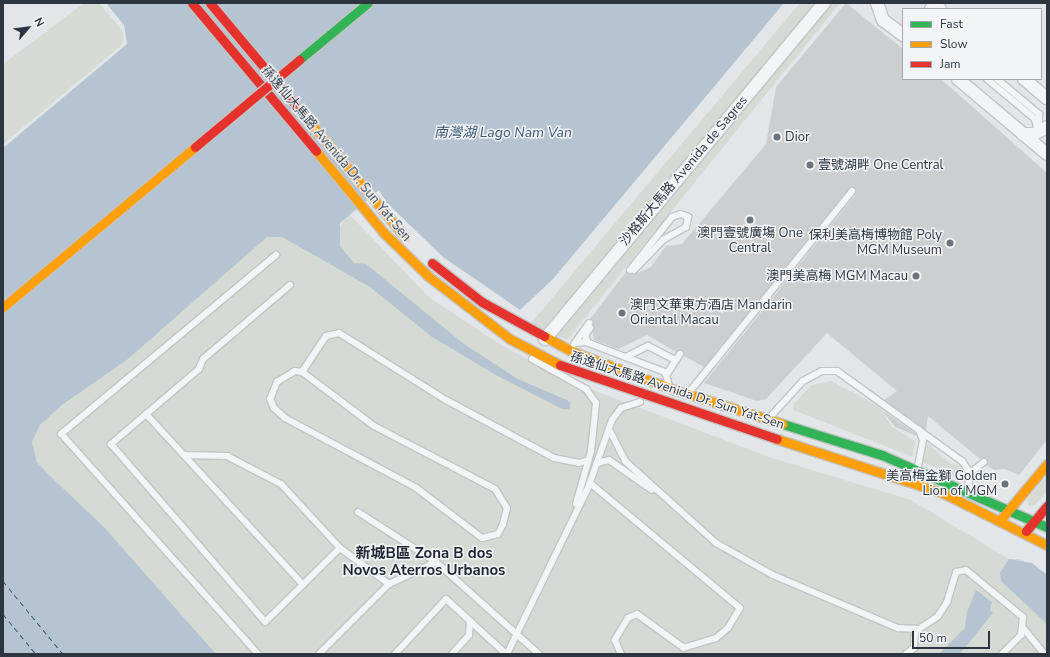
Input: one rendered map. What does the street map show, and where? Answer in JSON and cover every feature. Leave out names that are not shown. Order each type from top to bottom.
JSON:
[{"type":"main road","name":"孫逸仙大馬路 Avenida Dr. Sun Yat-Sen","points":[[192,3],[364,211],[428,276],[520,345],[598,381],[890,474],[944,493],[1025,532],[1047,546]]},
{"type":"main road","name":"孫逸仙大馬路 Avenida Dr. Sun Yat-Sen","points":[[210,3],[409,241]]},
{"type":"main road","points":[[3,307],[368,3]]},
{"type":"main road","name":"孫逸仙大馬路 Avenida Dr. Sun Yat-Sen","points":[[426,258],[482,302],[545,339],[573,347],[672,389],[768,419],[919,470],[1010,508],[1047,527]]},
{"type":"main road","points":[[573,347],[575,364],[598,381]]},
{"type":"main road","points":[[1000,520],[1047,464]]},
{"type":"main road","points":[[1025,532],[1047,506]]},
{"type":"street","name":"沙格斯大馬路 Avenida de Sagres","points":[[545,339],[824,3]]},
{"type":"street","points":[[877,3],[882,20],[902,34]]},
{"type":"street","points":[[959,80],[1047,154]]},
{"type":"street","points":[[1025,80],[1047,98]]},
{"type":"street","points":[[1023,134],[1043,130]]},
{"type":"lane","points":[[988,80],[1035,119],[1043,130]]},
{"type":"lane","points":[[999,80],[1039,114],[1043,130]]},
{"type":"lane","points":[[685,393],[702,381],[852,191]]},
{"type":"lane","points":[[681,214],[688,217],[686,226],[663,240],[632,270],[672,217],[681,214]]},
{"type":"lane","points":[[258,654],[61,434],[276,255]]},
{"type":"lane","points":[[290,285],[203,359],[199,368],[111,444],[265,622],[340,548]]},
{"type":"lane","points":[[573,347],[590,326],[585,336],[588,343]]},
{"type":"lane","points":[[302,372],[374,426],[495,488],[507,508],[498,534],[482,538],[447,508],[415,487],[285,418],[274,408],[272,389],[287,375],[302,372],[326,336],[339,333],[446,400],[554,458],[579,463],[589,460]]},
{"type":"lane","points":[[573,347],[588,343],[667,374],[672,389]]},
{"type":"lane","points":[[520,345],[536,363],[592,396],[597,413],[592,445],[572,519]]},
{"type":"lane","points":[[626,357],[648,346],[676,360]]},
{"type":"lane","points":[[667,374],[680,354]]},
{"type":"lane","points":[[768,419],[803,381],[827,370],[844,374],[962,461],[968,474],[971,491]]},
{"type":"lane","points":[[702,381],[701,391],[708,401]]},
{"type":"lane","points":[[395,654],[446,599],[507,654],[590,483],[609,430],[621,408],[636,402],[714,426],[736,426]]},
{"type":"lane","points":[[146,414],[303,585]]},
{"type":"lane","points":[[918,428],[923,440],[916,461],[919,470]]},
{"type":"lane","points":[[609,430],[622,458],[656,492],[716,543],[773,575],[894,626],[915,630],[944,609],[958,570],[970,573],[1016,608],[1023,617],[1024,629],[1044,654]]},
{"type":"lane","points":[[592,445],[600,456],[609,460],[656,492]]},
{"type":"lane","points":[[184,455],[227,456],[281,484],[340,548],[389,584]]},
{"type":"lane","points":[[597,464],[609,460]]},
{"type":"lane","points":[[968,474],[984,462]]},
{"type":"lane","points":[[590,483],[740,608],[728,628],[716,638],[684,648],[637,614],[628,618],[615,640],[620,654]]},
{"type":"lane","points":[[358,512],[436,562],[539,654]]},
{"type":"lane","points":[[319,654],[389,584],[436,562]]},
{"type":"lane","points":[[452,654],[469,635],[470,620]]},
{"type":"lane","points":[[1006,653],[1024,629]]},
{"type":"lane","points":[[906,654],[914,648],[915,630]]},
{"type":"lane","points":[[469,635],[484,633]]},
{"type":"shaded area","points":[[84,3],[99,3],[122,30],[124,39],[121,46],[3,144],[3,64]]},
{"type":"shaded area","points":[[800,3],[840,3],[567,340],[531,323]]},
{"type":"shaded area","points":[[348,213],[430,298],[501,345],[564,379],[769,457],[911,500],[1009,559],[1020,559],[1047,575],[1047,654],[216,654],[104,527],[37,462],[32,442],[40,425],[62,405],[127,360],[267,237],[282,237],[342,271],[348,258],[340,246],[339,229]],"holes":[[[366,265],[464,344],[518,379],[567,400],[508,381],[453,350]]]},
{"type":"shaded area","points":[[831,381],[879,406],[892,427],[915,441],[913,457],[793,410],[794,403],[812,385]]},
{"type":"shaded area","points":[[929,444],[951,464],[963,466],[964,478],[919,461],[924,447]]},
{"type":"shaded area","points":[[1047,476],[1047,491],[1035,505],[1029,506],[1027,500]]},
{"type":"water","name":"南灣湖 Lago Nam Van","points":[[106,3],[784,3],[553,279],[520,310],[443,257],[386,202],[379,190],[340,223],[340,246],[354,263],[366,264],[464,344],[518,379],[567,400],[571,403],[569,409],[562,409],[494,374],[432,337],[370,287],[282,237],[267,237],[127,360],[62,405],[40,425],[32,442],[37,462],[104,527],[216,654],[3,654],[3,148],[127,44],[124,25]]},
{"type":"water","points":[[1009,559],[1032,563],[1047,575],[1047,624],[1001,581],[1000,573]]},
{"type":"water","points":[[976,590],[992,602],[990,610],[993,613],[960,654],[939,654],[965,628],[967,612]]},
{"type":"building","name":"澳門美高梅 MGM Macau","points":[[846,3],[902,48],[902,80],[942,80],[1047,173],[1047,440],[1019,475],[1005,469],[994,470],[987,465],[987,459],[980,459],[928,416],[926,430],[884,400],[897,391],[827,333],[766,399],[757,401],[704,383],[856,194],[853,187],[704,367],[684,356],[682,350],[676,352],[647,335],[618,349],[594,340],[590,319],[626,272],[635,274],[651,267],[666,246],[682,244],[766,144],[776,87]]},
{"type":"building","points":[[882,410],[915,433],[917,436],[895,427]]},
{"type":"ferry route","points":[[3,581],[63,654]]},
{"type":"ferry route","points":[[3,614],[36,654]]},
{"type":"traffic: fast","points":[[299,60],[368,3]]},
{"type":"traffic: fast","points":[[783,424],[882,455],[1047,527]]},
{"type":"traffic: slow","points":[[299,109],[404,236]]},
{"type":"traffic: slow","points":[[3,307],[195,147]]},
{"type":"traffic: slow","points":[[316,151],[384,233],[428,276],[510,339],[560,365]]},
{"type":"traffic: slow","points":[[544,336],[571,351],[672,389],[783,424]]},
{"type":"traffic: slow","points":[[777,439],[943,493],[1047,545]]},
{"type":"traffic: slow","points":[[1001,519],[1047,464]]},
{"type":"traffic: jam","points":[[192,3],[316,151]]},
{"type":"traffic: jam","points":[[210,3],[299,109]]},
{"type":"traffic: jam","points":[[195,147],[299,60]]},
{"type":"traffic: jam","points":[[432,263],[482,302],[544,336]]},
{"type":"traffic: jam","points":[[560,365],[777,439]]},
{"type":"traffic: jam","points":[[1026,531],[1047,506]]},
{"type":"place","name":"Dior","points":[[777,137]]},
{"type":"place","name":"壹號湖畔 One Central","points":[[810,165]]},
{"type":"place","name":"澳門壹號廣塲 One Central","points":[[750,220]]},
{"type":"place","name":"保利美高梅博物館 Poly MGM Museum","points":[[950,243]]},
{"type":"place","name":"澳門美高梅 MGM Macau","points":[[916,276]]},
{"type":"place","name":"澳門文華東方酒店 Mandarin Oriental Macau","points":[[622,313]]},
{"type":"place","name":"美高梅金獅 Golden Lion of MGM","points":[[1005,484]]},
{"type":"district","name":"新城B區 Zona B dos Novos Aterros Urbanos","points":[[424,562]]}]
